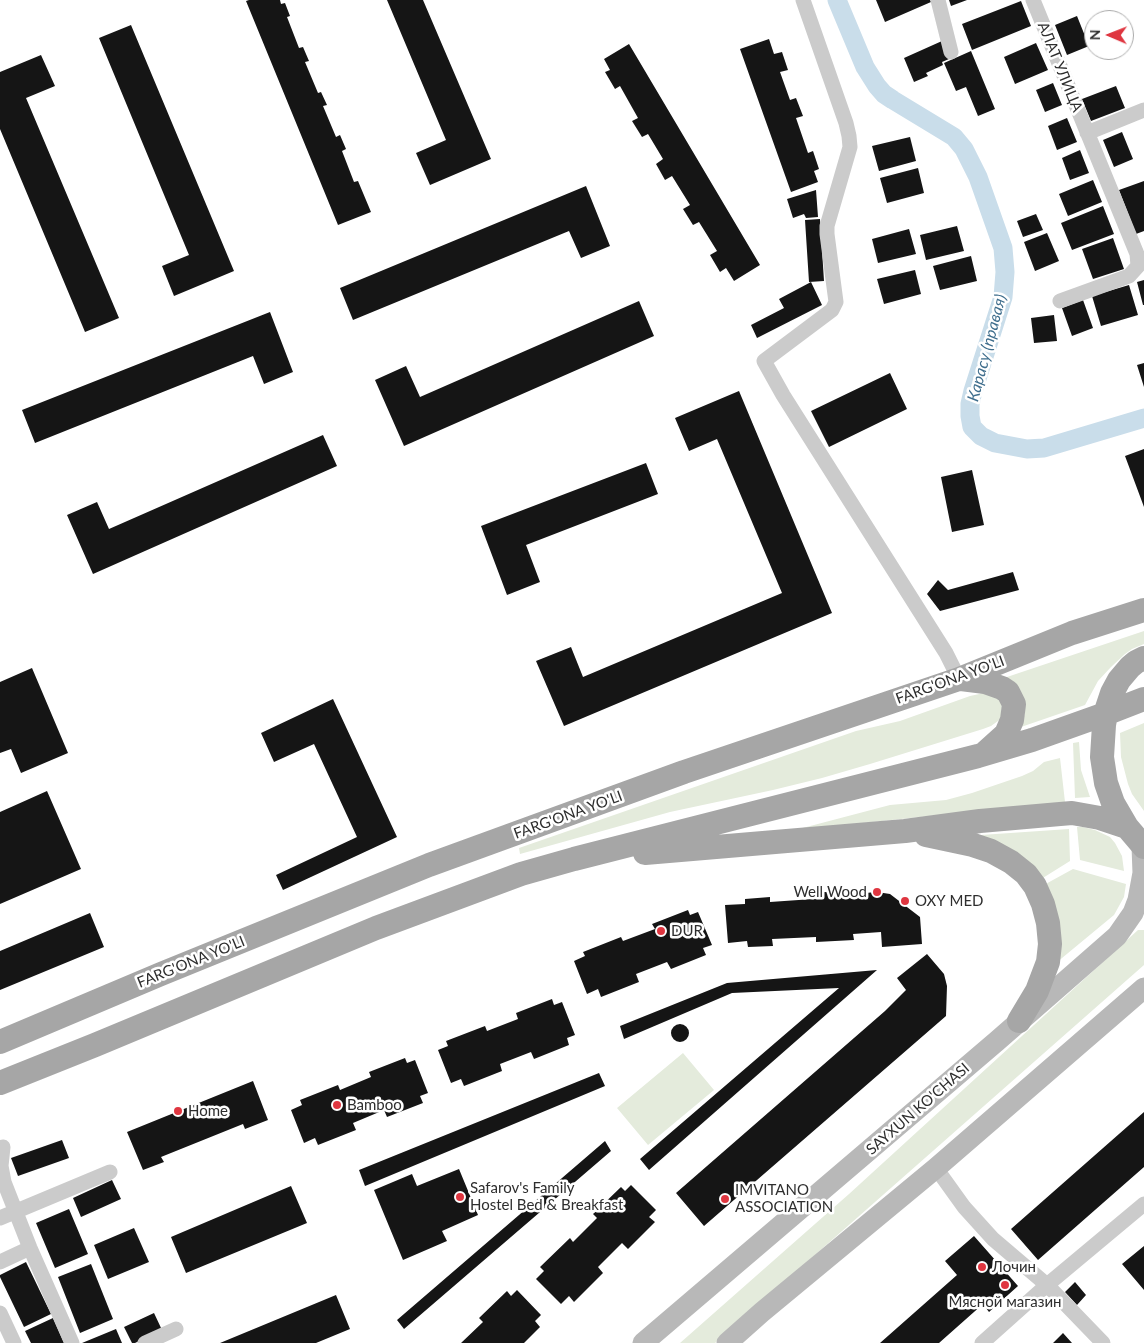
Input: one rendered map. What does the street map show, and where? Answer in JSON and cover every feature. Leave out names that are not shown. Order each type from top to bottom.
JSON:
[{"type":"main road","name":"FARG'ONA YO'LI","points":[[0,1042],[429,865],[684,772],[959,679],[1072,634],[1144,610]]},
{"type":"main road","points":[[1143,846],[1127,827],[1114,803],[1104,774],[1102,746],[1105,714],[1112,693],[1119,680],[1136,662],[1144,658]]},
{"type":"main road","points":[[959,679],[985,682],[1002,688],[1008,692],[1014,704],[1012,720],[1006,734],[994,746],[978,756]]},
{"type":"main road","points":[[0,1083],[376,928],[520,874],[978,756],[1032,740],[1144,699]]},
{"type":"main road","points":[[574,859],[904,831],[1072,813],[1100,818],[1127,827]]},
{"type":"main road","points":[[904,831],[992,850],[1026,874],[1036,886],[1048,923],[1050,944],[1048,962],[1037,991],[1019,1021]]},
{"type":"main road","name":"SAYXUN KO'CHASI","points":[[643,1343],[1117,936],[1130,918],[1138,900],[1143,873],[1143,846]]},
{"type":"main road","points":[[1117,936],[1133,925],[1144,922]]},
{"type":"main road","points":[[727,1343],[936,1168],[1144,988]]},
{"type":"street","points":[[802,0],[849,136],[850,147],[827,226],[836,302],[832,310],[764,361],[783,395],[946,653],[959,679]]},
{"type":"street","points":[[938,0],[951,52]]},
{"type":"street","name":"АЛАТ УЛИЦА","points":[[1033,0],[1137,254],[1138,266],[1129,276],[1060,301]]},
{"type":"street","points":[[1087,133],[1144,110]]},
{"type":"street","points":[[3,1147],[1,1166],[4,1182],[30,1248],[72,1343]]},
{"type":"street","points":[[936,1168],[964,1207],[993,1239],[1047,1285],[1102,1343]]},
{"type":"street","points":[[0,1218],[110,1172]]},
{"type":"street","points":[[982,1343],[1047,1285],[1143,1208]]},
{"type":"street","points":[[0,1262],[30,1248]]},
{"type":"street","points":[[0,1312],[14,1343]]},
{"type":"street","points":[[145,1343],[176,1329]]},
{"type":"green space","points":[[1144,631],[1144,644],[1132,649],[1111,667],[1098,681],[1085,705],[1021,727],[1025,713],[1025,703],[1004,678]]},
{"type":"green space","points":[[984,693],[998,698],[1002,704],[1001,718],[991,726],[983,729],[822,778],[670,812],[520,854],[519,848],[856,731],[900,721],[970,696]]},
{"type":"green space","points":[[1144,723],[1144,811],[1132,794],[1128,784],[1121,757],[1120,733]]},
{"type":"green space","points":[[1079,742],[1081,770],[1090,797],[1075,798],[1073,743]]},
{"type":"green space","points":[[1060,758],[1065,802],[795,830],[890,805],[946,800],[972,793],[1022,776],[1033,771],[1044,762]]},
{"type":"green space","points":[[1077,827],[1095,830],[1110,837],[1122,856],[1124,871],[1080,860]]},
{"type":"green space","points":[[1069,829],[1070,861],[1038,881],[981,835]]},
{"type":"green space","points":[[1073,869],[1126,884],[1124,897],[1114,915],[1056,963],[1042,886]]},
{"type":"green space","points":[[1138,930],[1144,930],[1144,965],[715,1343],[680,1343],[849,1194]]},
{"type":"green space","points":[[683,1053],[714,1090],[648,1145],[617,1108]]},
{"type":"building","points":[[280,0],[281,4],[285,3],[290,16],[287,17],[299,48],[303,47],[309,61],[305,62],[318,93],[321,92],[327,105],[323,106],[336,137],[340,135],[346,149],[342,151],[354,182],[358,181],[371,212],[338,225],[246,1]]},
{"type":"building","points":[[387,0],[423,0],[491,159],[430,185],[416,153],[446,140]]},
{"type":"building","points":[[876,0],[930,0],[931,2],[885,22]]},
{"type":"building","points":[[949,0],[967,0],[951,6]]},
{"type":"building","points":[[1021,1],[1031,26],[972,50],[962,24]]},
{"type":"building","points":[[1077,16],[1084,34],[1084,48],[1067,55],[1055,25]]},
{"type":"building","points":[[131,25],[234,271],[174,296],[162,266],[189,255],[99,38]]},
{"type":"building","points":[[769,39],[774,54],[782,52],[788,70],[780,72],[790,100],[796,98],[803,116],[796,118],[808,153],[813,151],[819,169],[814,171],[818,182],[791,192],[740,49]]},
{"type":"building","points":[[942,41],[949,59],[942,62],[943,65],[926,73],[928,76],[914,82],[904,58]]},
{"type":"building","points":[[1036,43],[1048,70],[1015,84],[1004,57]]},
{"type":"building","points":[[629,44],[760,265],[734,281],[726,268],[720,272],[710,255],[717,251],[699,222],[693,225],[683,209],[690,205],[672,176],[665,180],[656,164],[663,159],[648,134],[642,137],[632,121],[638,118],[620,86],[615,89],[605,72],[610,70],[604,59]]},
{"type":"building","points":[[971,51],[995,109],[978,116],[966,87],[956,91],[944,63]]},
{"type":"building","points":[[41,55],[55,86],[26,98],[119,318],[85,332],[0,129],[0,72]]},
{"type":"building","points":[[1053,83],[1062,105],[1045,112],[1036,90]]},
{"type":"building","points":[[1116,86],[1125,108],[1091,121],[1082,99]]},
{"type":"building","points":[[1067,118],[1077,142],[1057,150],[1048,126]]},
{"type":"building","points":[[1122,132],[1133,159],[1114,167],[1103,140]]},
{"type":"building","points":[[910,137],[916,161],[879,171],[872,146]]},
{"type":"building","points":[[1080,150],[1089,173],[1070,180],[1062,158]]},
{"type":"building","points":[[918,168],[924,193],[887,203],[880,178]]},
{"type":"building","points":[[1093,180],[1102,202],[1068,216],[1059,194]]},
{"type":"building","points":[[1144,181],[1144,231],[1136,234],[1119,190]]},
{"type":"building","points":[[586,186],[610,246],[581,258],[569,231],[353,320],[340,288]]},
{"type":"building","points":[[816,190],[818,217],[806,218],[804,214],[793,218],[787,199]]},
{"type":"building","points":[[1103,206],[1114,234],[1072,250],[1061,223]]},
{"type":"building","points":[[1036,214],[1043,230],[1023,237],[1017,221]]},
{"type":"building","points":[[820,219],[824,281],[809,282],[805,220]]},
{"type":"building","points":[[957,226],[964,251],[926,260],[920,235]]},
{"type":"building","points":[[909,229],[916,254],[878,263],[872,239]]},
{"type":"building","points":[[1047,233],[1059,261],[1035,271],[1024,242]]},
{"type":"building","points":[[1113,238],[1124,269],[1093,279],[1082,249]]},
{"type":"building","points":[[971,256],[977,281],[940,290],[933,266]]},
{"type":"building","points":[[915,270],[921,294],[884,304],[877,279]]},
{"type":"building","points":[[1144,280],[1144,305],[1143,305],[1137,282]]},
{"type":"building","points":[[811,282],[822,305],[757,338],[751,325],[784,308],[779,299]]},
{"type":"building","points":[[1129,285],[1138,315],[1101,326],[1092,296]]},
{"type":"building","points":[[1083,300],[1093,328],[1072,336],[1062,308]]},
{"type":"building","points":[[639,301],[654,336],[404,446],[375,380],[406,366],[420,397]]},
{"type":"building","points":[[270,312],[293,372],[264,384],[253,356],[35,443],[22,410]]},
{"type":"building","points":[[1054,315],[1057,341],[1034,343],[1031,318]]},
{"type":"building","points":[[1144,363],[1144,387],[1137,365]]},
{"type":"building","points":[[890,373],[907,409],[829,447],[811,411]]},
{"type":"building","points":[[739,391],[832,613],[564,726],[536,661],[571,647],[583,677],[782,593],[717,439],[689,451],[675,418]]},
{"type":"building","points":[[323,435],[337,466],[93,574],[67,515],[97,502],[109,529]]},
{"type":"building","points":[[1144,449],[1144,507],[1125,456]]},
{"type":"building","points":[[646,463],[658,494],[526,545],[540,582],[507,595],[481,526]]},
{"type":"building","points":[[972,470],[984,525],[952,532],[941,477]]},
{"type":"building","points":[[1013,572],[1019,590],[940,611],[927,594],[938,580],[948,590]]},
{"type":"building","points":[[32,668],[68,753],[21,773],[11,749],[0,753],[0,682]]},
{"type":"building","points":[[333,699],[397,837],[283,890],[276,875],[357,837],[314,744],[274,762],[261,733]]},
{"type":"building","points":[[47,791],[81,869],[0,904],[0,812]]},
{"type":"building","points":[[853,890],[853,894],[877,892],[890,894],[920,917],[922,944],[882,947],[881,932],[853,934],[854,940],[816,942],[816,937],[772,939],[773,946],[748,947],[747,941],[728,943],[725,905],[745,904],[745,899],[770,897],[770,902],[813,899],[812,893]]},
{"type":"building","points":[[688,910],[690,915],[698,912],[712,945],[703,948],[706,955],[671,969],[667,962],[636,974],[639,982],[601,997],[598,989],[587,994],[574,961],[585,956],[583,952],[621,937],[623,941],[655,929],[652,924]]},
{"type":"building","points":[[90,913],[104,947],[0,990],[0,951]]},
{"type":"building","points":[[927,954],[944,974],[947,986],[946,1016],[704,1226],[676,1193],[885,1011],[906,990],[897,978]]},
{"type":"building","points":[[877,970],[649,1170],[640,1159],[839,988],[732,993],[624,1039],[620,1026],[727,983]]},
{"type":"building","points":[[552,999],[554,1005],[562,1002],[575,1035],[567,1038],[569,1045],[534,1059],[531,1052],[500,1064],[502,1071],[464,1086],[461,1079],[451,1083],[438,1050],[448,1046],[446,1041],[485,1026],[487,1031],[518,1019],[516,1013]]},
{"type":"building","points":[[680,1024],[686,1027],[689,1033],[686,1039],[680,1042],[674,1039],[671,1033],[674,1027]]},
{"type":"building","points":[[405,1058],[407,1063],[415,1060],[428,1093],[420,1096],[423,1103],[387,1117],[384,1110],[353,1123],[356,1130],[318,1145],[315,1138],[304,1143],[291,1110],[302,1105],[300,1100],[338,1085],[340,1090],[371,1077],[369,1072]]},
{"type":"building","points":[[599,1073],[605,1086],[365,1186],[359,1170]]},
{"type":"building","points":[[253,1081],[268,1120],[245,1129],[243,1124],[161,1157],[164,1162],[143,1170],[127,1132]]},
{"type":"building","points":[[1144,1112],[1144,1167],[1038,1260],[1011,1229]]},
{"type":"building","points":[[62,1140],[69,1158],[18,1176],[11,1158]]},
{"type":"building","points":[[605,1141],[611,1151],[404,1329],[397,1320]]},
{"type":"building","points":[[459,1169],[478,1215],[442,1231],[447,1241],[403,1260],[374,1190],[412,1174],[417,1186]]},
{"type":"building","points":[[112,1180],[121,1199],[81,1217],[73,1198]]},
{"type":"building","points":[[631,1185],[656,1210],[649,1217],[655,1222],[628,1249],[622,1243],[598,1267],[603,1273],[574,1302],[569,1296],[561,1304],[536,1279],[544,1271],[540,1267],[570,1238],[573,1242],[597,1218],[593,1214],[621,1187],[625,1191]]},
{"type":"building","points":[[291,1186],[307,1223],[186,1273],[171,1237]]},
{"type":"building","points":[[69,1209],[88,1254],[55,1268],[36,1223]]},
{"type":"building","points":[[134,1228],[149,1262],[108,1279],[94,1245]]},
{"type":"building","points":[[974,1236],[1018,1286],[989,1312],[983,1304],[939,1343],[880,1343],[957,1275],[945,1261]]},
{"type":"building","points":[[1144,1246],[1144,1290],[1122,1264]]},
{"type":"building","points":[[26,1262],[51,1314],[24,1327],[0,1275]]},
{"type":"building","points":[[91,1264],[113,1319],[80,1333],[58,1277]]},
{"type":"building","points":[[1075,1282],[1086,1295],[1077,1305],[1065,1292]]},
{"type":"building","points":[[517,1290],[541,1315],[535,1321],[540,1327],[524,1343],[461,1343],[483,1322],[479,1318],[507,1291],[511,1296]]},
{"type":"building","points":[[336,1295],[350,1329],[316,1343],[220,1343]]},
{"type":"building","points":[[154,1313],[162,1330],[132,1343],[124,1327]]},
{"type":"building","points":[[53,1318],[64,1343],[31,1343],[25,1331]]},
{"type":"building","points":[[116,1329],[122,1343],[82,1343]]},
{"type":"building","points":[[1063,1333],[1072,1343],[1053,1343]]},
{"type":"waterway","name":"Карасу (правая)","points":[[837,0],[865,67],[877,86],[893,100],[954,137],[964,149],[978,177],[1003,248],[1005,272],[1003,297],[973,391],[970,404],[972,427],[981,436],[995,443],[1027,449],[1044,448],[1144,418]]},
{"type":"place","name":"Well Wood","points":[[877,892]]},
{"type":"place","name":"OXY MED","points":[[905,901]]},
{"type":"place","name":"DUR","points":[[661,931]]},
{"type":"place","name":"Bamboo","points":[[337,1105]]},
{"type":"place","name":"Home","points":[[178,1111]]},
{"type":"place","name":"Safarov's Family Hostel Bed & Breakfast","points":[[460,1197]]},
{"type":"place","name":"IMVITANO ASSOCIATION","points":[[725,1199]]},
{"type":"place","name":"Лочин","points":[[982,1267]]},
{"type":"place","name":"Мясной магазин","points":[[1005,1285]]}]
